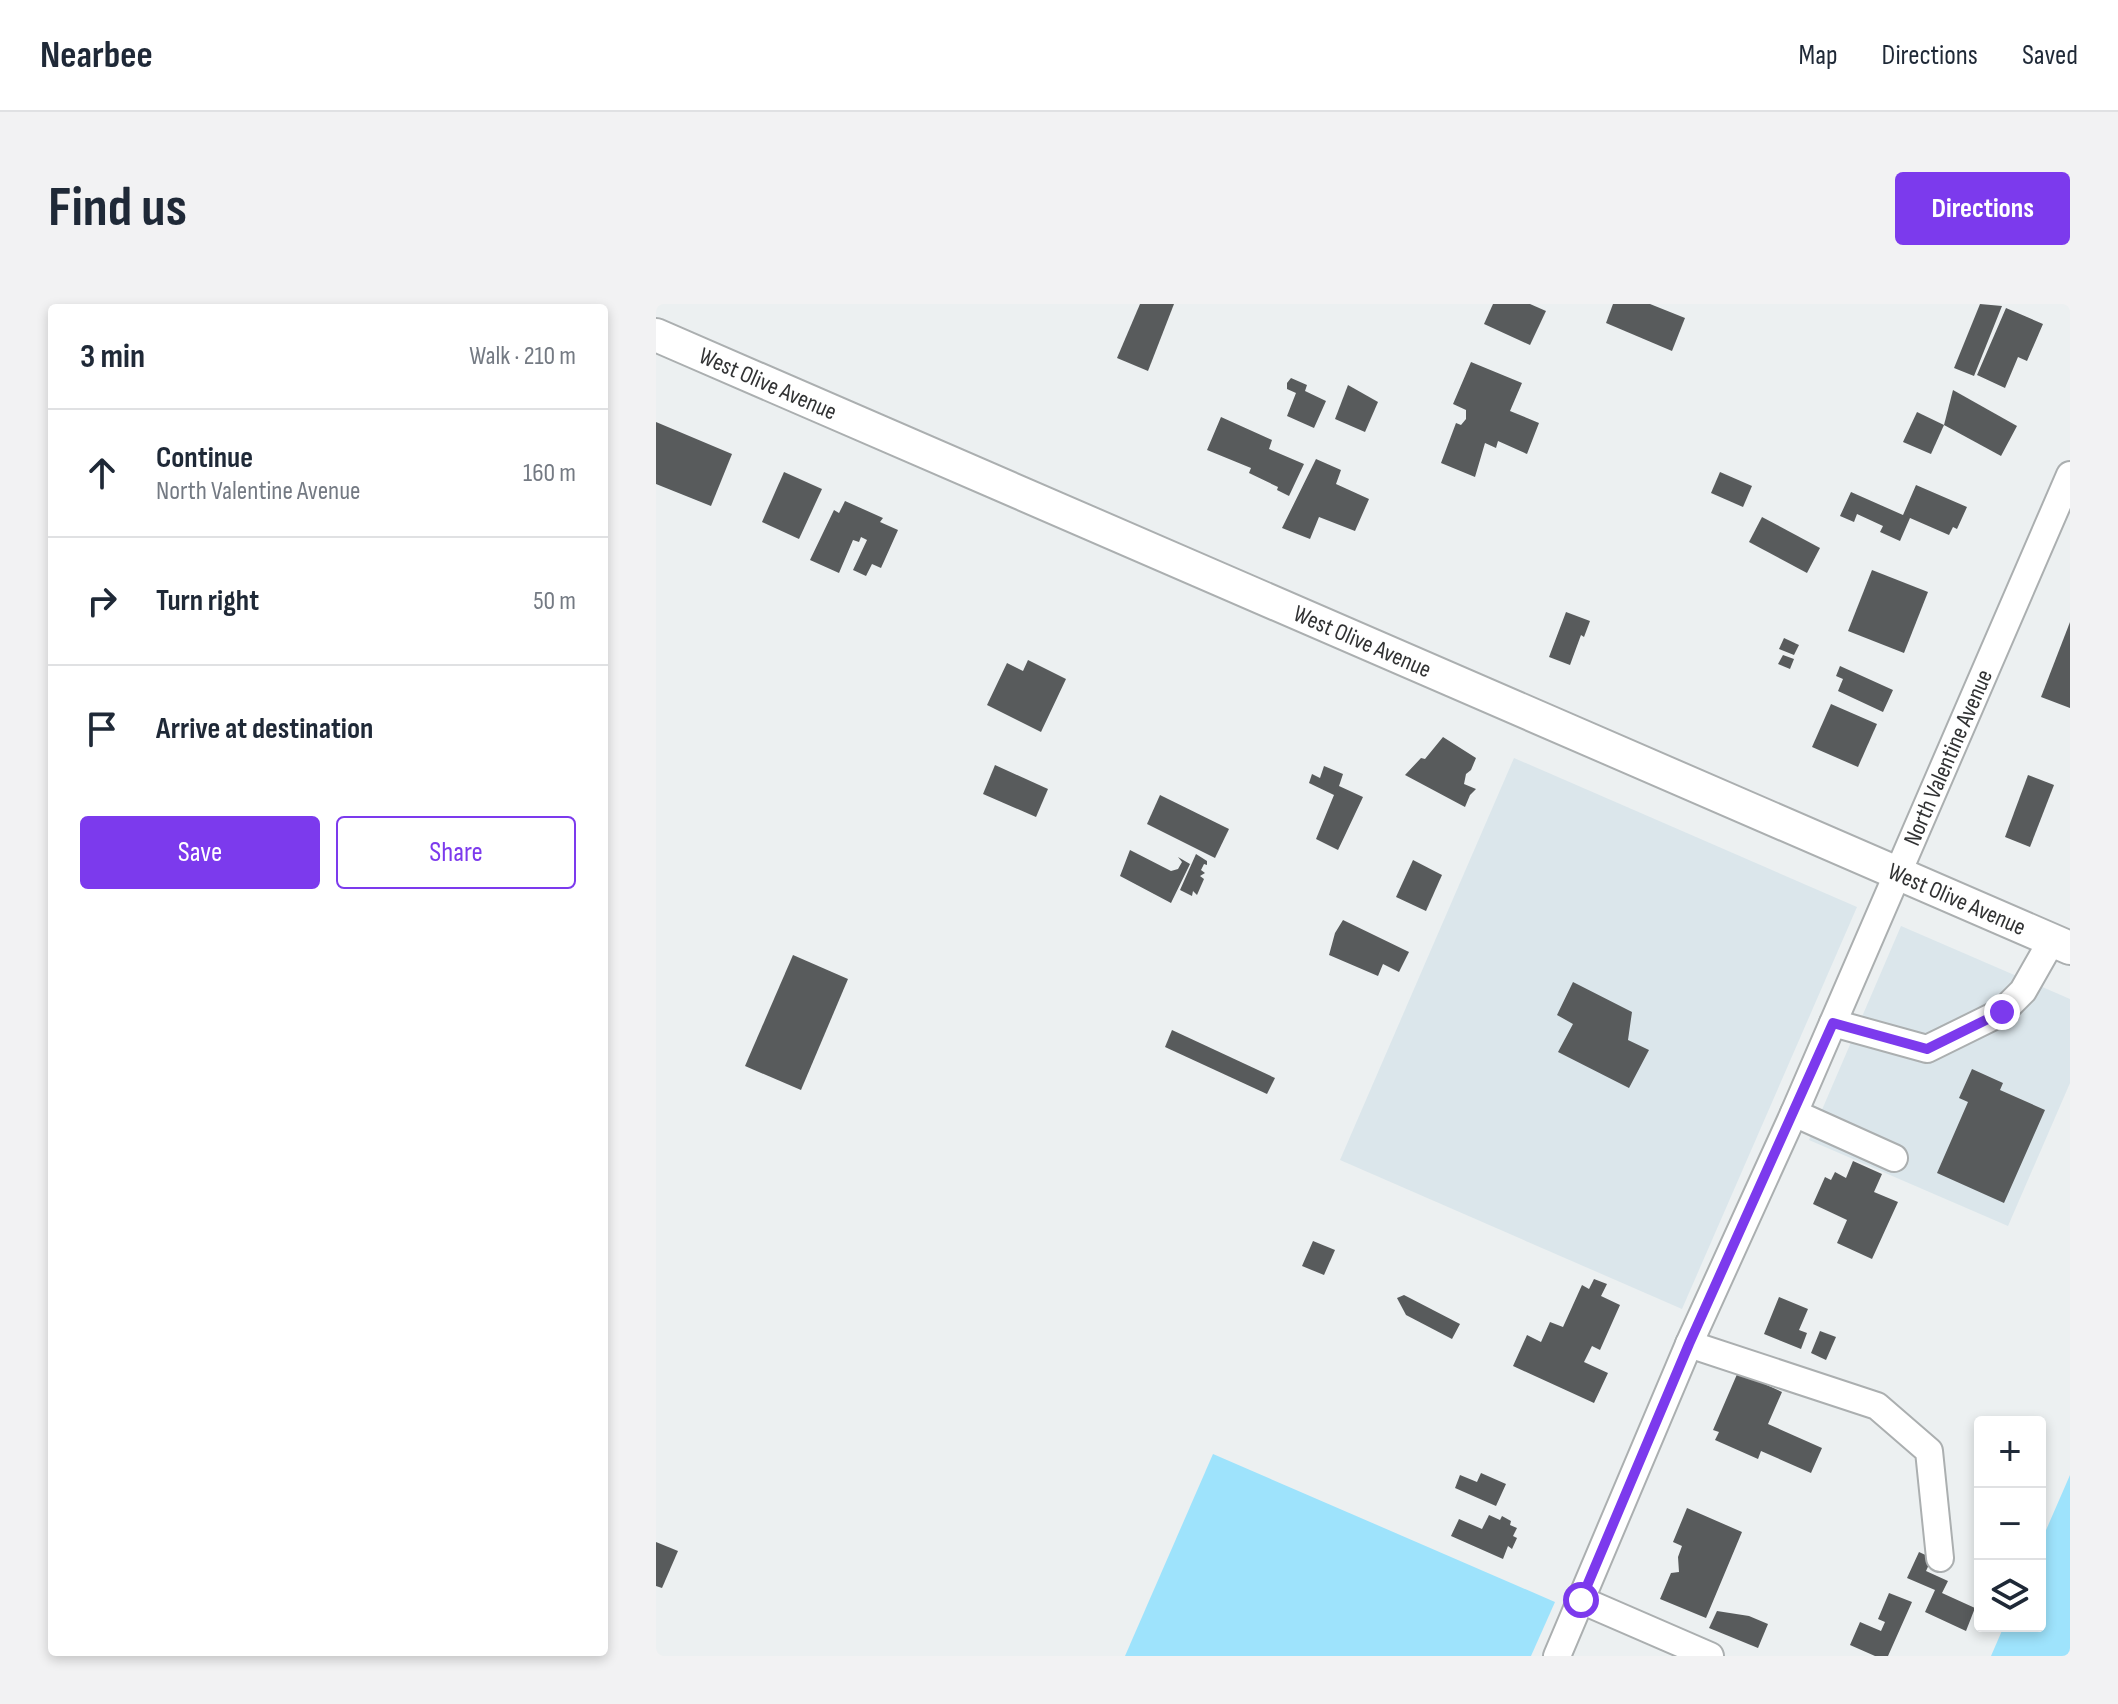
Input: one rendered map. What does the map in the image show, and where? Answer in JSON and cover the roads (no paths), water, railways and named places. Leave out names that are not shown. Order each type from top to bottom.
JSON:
[{"type":"main road","name":"West Olive Avenue","points":[[656,335],[2061,944]]},
{"type":"street","name":"North Valentine Avenue","points":[[1557,1656],[1689,1344],[1794,1113],[2070,475]]},
{"type":"street","points":[[1833,1023],[1927,1049],[2002,1012],[2061,944]]},
{"type":"street","points":[[1794,1113],[1894,1158]]},
{"type":"street","points":[[1689,1344],[1877,1406],[1929,1451],[1940,1558]]},
{"type":"street","points":[[1581,1600],[1710,1656]]}]
